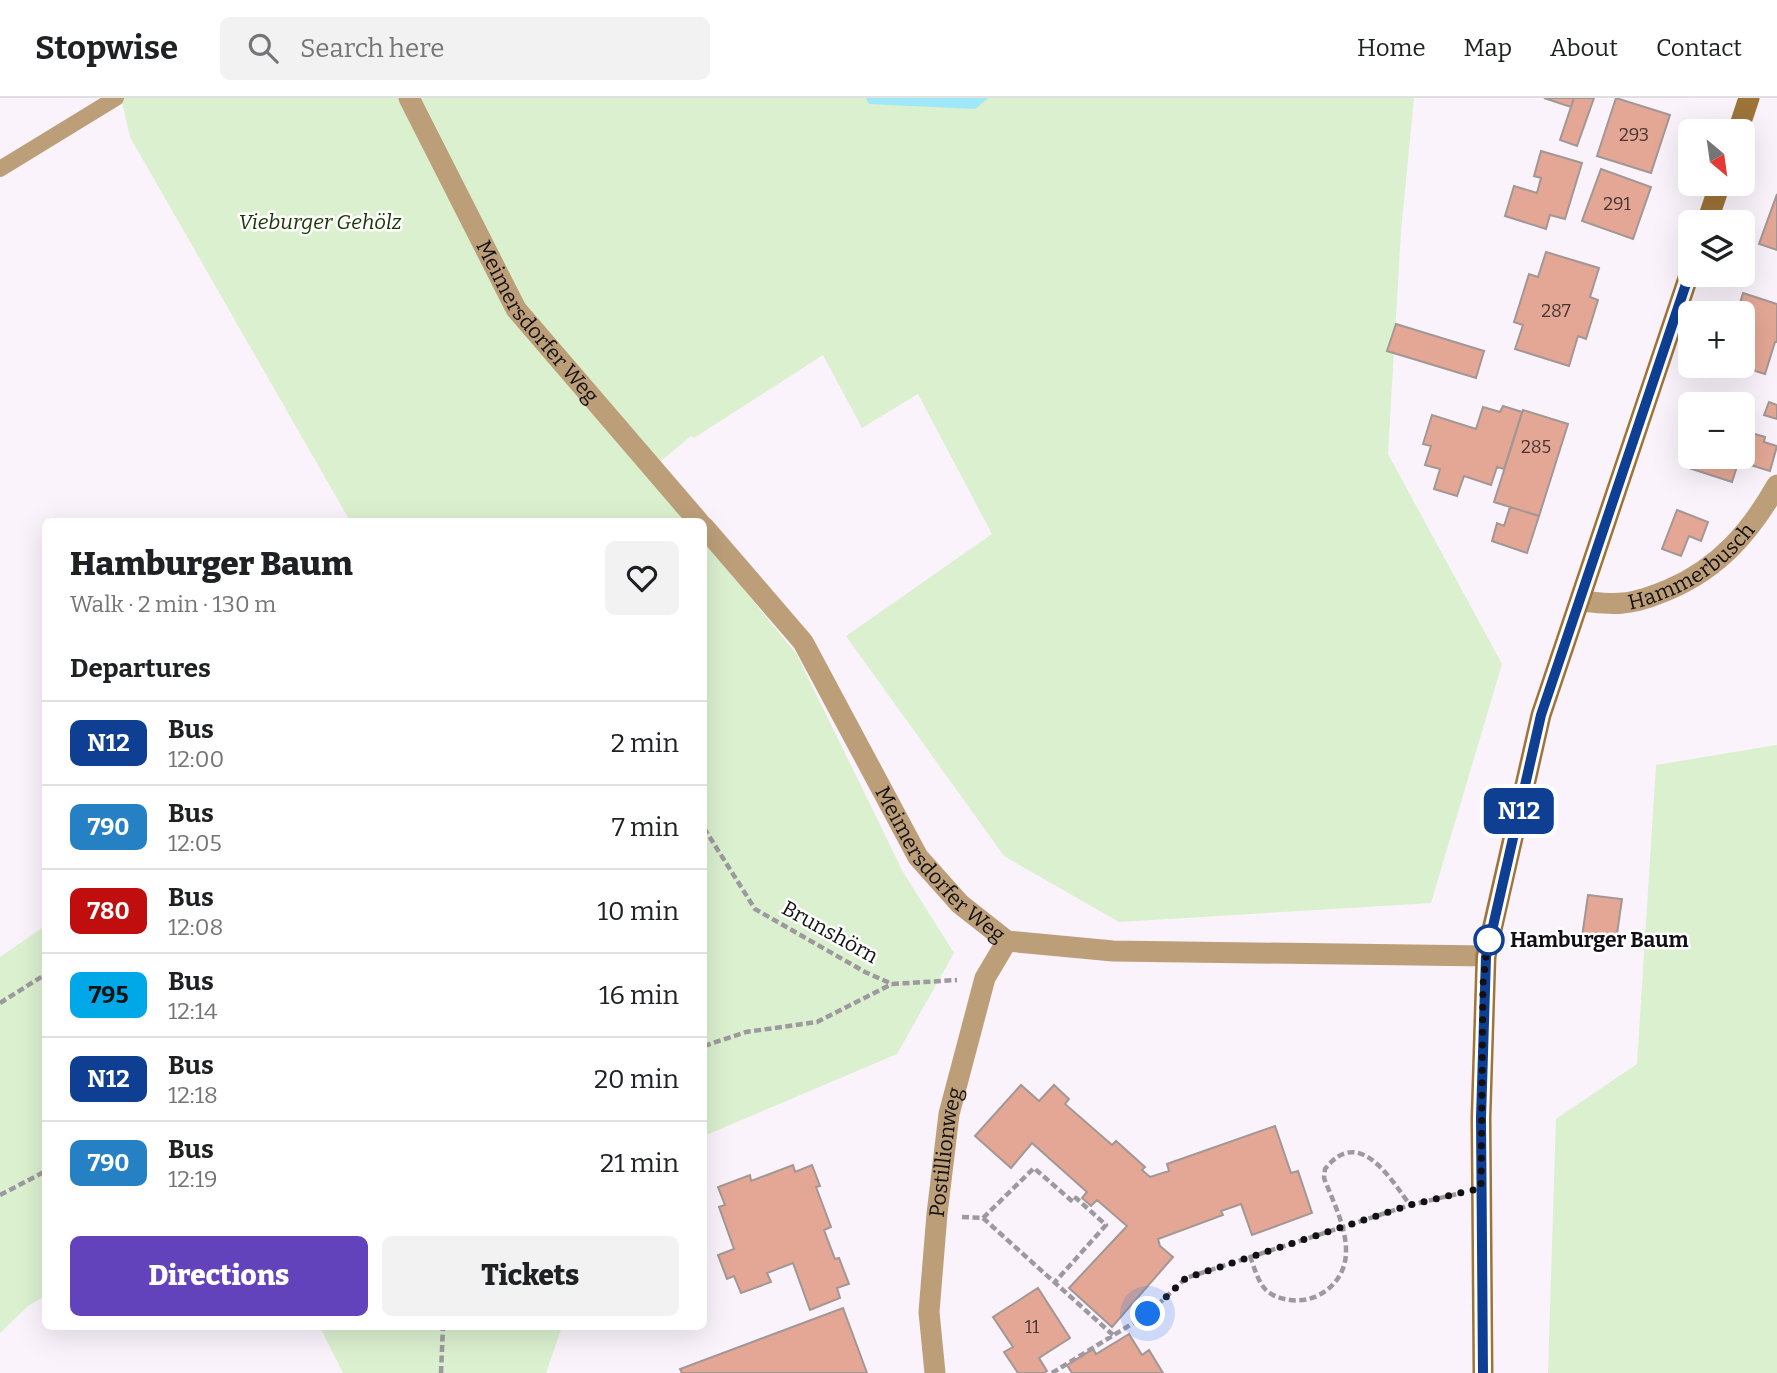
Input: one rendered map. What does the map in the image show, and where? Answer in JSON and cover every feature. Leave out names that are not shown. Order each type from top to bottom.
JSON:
[{"type":"main road","points":[[1742,119],[1749,98]]},
{"type":"main road","points":[[1483,1373],[1481,1188],[1483,998],[1486,957],[1541,715],[1685,287]]},
{"type":"street","name":"Meimersdorfer Weg","points":[[409,98],[516,309],[696,518]]},
{"type":"street","name":"Hammerbusch","points":[[1580,601],[1621,604],[1639,601],[1692,578],[1736,544],[1763,510],[1777,485]]},
{"type":"street","name":"Meimersdorfer Weg","points":[[707,530],[803,642],[918,857],[960,904],[1007,941],[1113,951],[1486,957]]},
{"type":"street","name":"Postillionweg","points":[[935,1373],[929,1312],[949,1114],[985,978],[1007,941]]},
{"type":"lane","points":[[0,169],[116,98]]},
{"type":"path","name":"Brunshörn","points":[[707,833],[755,908],[865,972],[892,984],[985,978]]},
{"type":"path","points":[[0,1003],[42,977]]},
{"type":"path","points":[[707,1045],[746,1032],[817,1022],[892,984]]},
{"type":"path","points":[[1250,1256],[1267,1292],[1282,1298],[1301,1301],[1312,1299],[1336,1282],[1343,1268],[1347,1249],[1324,1178],[1325,1169],[1339,1156],[1357,1153],[1378,1163],[1410,1205]]},
{"type":"path","points":[[983,1219],[1034,1168],[1073,1202],[1076,1198],[1106,1225],[1055,1282]]},
{"type":"path","points":[[0,1195],[42,1173]]},
{"type":"path","points":[[1052,1373],[1148,1314],[1186,1278],[1410,1205],[1481,1188]]},
{"type":"path","points":[[937,1214],[983,1219],[1113,1335]]},
{"type":"path","points":[[441,1373],[443,1330]]},
{"type":"green space","name":"Vieburger Gehölz","points":[[121,98],[1414,98],[1401,231],[1388,454],[1502,664],[1431,903],[1119,922],[1004,856],[846,636],[992,534],[918,394],[862,428],[823,355],[694,438],[691,436],[648,472],[686,518],[348,518],[130,137]]},
{"type":"green space","points":[[707,544],[797,655],[903,872],[954,953],[897,1054],[707,1135]]},
{"type":"green space","points":[[1777,745],[1777,1373],[1548,1373],[1556,1119],[1637,1064],[1656,765]]},
{"type":"green space","points":[[42,928],[42,1298],[28,1306],[0,1333],[0,957]]},
{"type":"green space","points":[[322,1330],[561,1330],[546,1373],[343,1373]]},
{"type":"water","points":[[866,98],[988,98],[975,109],[869,104]]},
{"type":"building","points":[[1544,98],[1574,98],[1571,107]]},
{"type":"building","points":[[1574,98],[1594,98],[1577,146],[1560,140]]},
{"type":"building","points":[[1616,98],[1670,115],[1651,173],[1597,156]]},
{"type":"building","points":[[1541,151],[1582,163],[1565,219],[1550,215],[1546,229],[1505,216],[1514,186],[1537,193],[1541,178],[1534,176]]},
{"type":"building","points":[[1601,169],[1651,187],[1633,239],[1582,221]]},
{"type":"building","points":[[1777,194],[1777,250],[1759,244]]},
{"type":"building","points":[[1546,252],[1599,268],[1590,297],[1598,300],[1586,339],[1578,336],[1569,366],[1515,349],[1523,325],[1514,322],[1529,274],[1538,277]]},
{"type":"building","points":[[1743,293],[1777,304],[1777,342],[1765,374],[1755,371],[1755,301],[1741,301]]},
{"type":"building","points":[[1396,324],[1484,351],[1476,378],[1387,351]]},
{"type":"building","points":[[1769,402],[1777,405],[1777,419],[1764,415]]},
{"type":"building","points":[[1503,406],[1522,412],[1504,469],[1497,467],[1491,485],[1464,476],[1457,496],[1434,489],[1440,469],[1425,465],[1431,446],[1423,444],[1432,415],[1476,429],[1483,407],[1500,412]]},
{"type":"building","points":[[1523,410],[1568,424],[1539,516],[1494,502]]},
{"type":"building","points":[[1755,434],[1765,437],[1764,442],[1777,446],[1770,471],[1755,466]]},
{"type":"building","points":[[1692,469],[1736,469],[1732,482]]},
{"type":"building","points":[[1510,507],[1539,516],[1527,553],[1492,541],[1497,523],[1504,526]]},
{"type":"building","points":[[1677,510],[1708,522],[1701,541],[1689,536],[1681,556],[1662,549]]},
{"type":"building","points":[[1588,895],[1622,899],[1616,941],[1582,937]]},
{"type":"building","points":[[1021,1085],[1039,1101],[1054,1085],[1069,1099],[1065,1104],[1112,1145],[1116,1141],[1145,1167],[1142,1170],[1150,1177],[1169,1171],[1167,1164],[1275,1126],[1291,1173],[1298,1171],[1312,1213],[1252,1235],[1241,1204],[1221,1211],[1223,1215],[1158,1239],[1160,1246],[1173,1257],[1112,1327],[1069,1288],[1127,1226],[1097,1200],[1091,1206],[1082,1198],[1087,1192],[1032,1143],[1011,1168],[975,1136]]},
{"type":"building","points":[[793,1165],[795,1172],[812,1165],[820,1186],[816,1187],[831,1227],[824,1230],[835,1259],[839,1258],[849,1284],[837,1288],[840,1298],[810,1310],[793,1263],[767,1273],[771,1282],[741,1293],[734,1276],[727,1279],[718,1255],[734,1249],[719,1207],[725,1205],[718,1187],[750,1175],[751,1181]]},
{"type":"building","points":[[1038,1288],[1070,1338],[1039,1358],[1047,1371],[1018,1373],[1004,1352],[1013,1347],[993,1317]]},
{"type":"building","points":[[843,1308],[867,1373],[682,1373],[680,1369]]},
{"type":"building","points":[[1129,1334],[1142,1355],[1149,1350],[1163,1373],[1072,1373],[1067,1365],[1093,1349],[1096,1354]]},
{"type":"bus line","name":"N12","points":[[1483,1373],[1481,1118],[1483,984],[1486,957],[1541,715],[1685,287]]},
{"type":"place","name":"Hamburger Baum","points":[[1489,940]]},
{"type":"route","points":[[1148,1314],[1186,1278],[1205,1270],[1410,1205],[1481,1188],[1483,984],[1491,932],[1489,940]]}]
